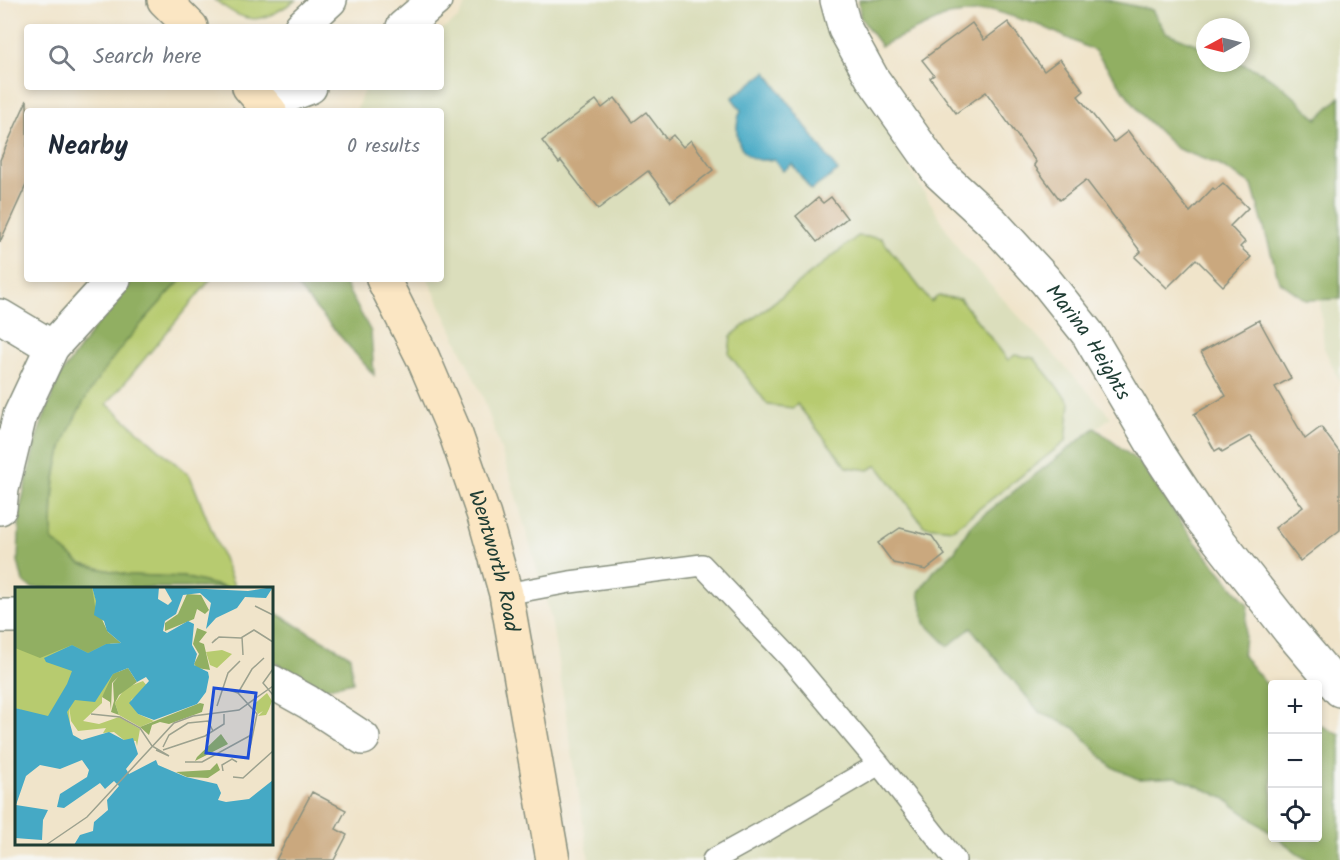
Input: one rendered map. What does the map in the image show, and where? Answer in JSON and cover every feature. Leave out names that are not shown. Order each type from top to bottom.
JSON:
[{"type":"main road","points":[[164,0],[188,24]]},
{"type":"main road","name":"Wentworth Road","points":[[385,282],[423,358],[456,435],[484,516],[506,594],[553,860]]},
{"type":"street","points":[[304,24],[330,0]]},
{"type":"street","points":[[407,24],[435,0]]},
{"type":"street","name":"Marina Heights","points":[[837,0],[845,29],[872,78],[939,173],[991,221],[1045,280],[1088,334],[1160,456],[1201,518],[1289,630],[1340,690]]},
{"type":"street","points":[[263,100],[299,90]]},
{"type":"street","points":[[0,508],[2,489],[20,415],[52,347],[111,282]]},
{"type":"street","points":[[0,316],[52,347]]},
{"type":"street","points":[[273,683],[308,702],[363,738]]},
{"type":"lane","points":[[506,594],[570,582],[702,565],[790,658],[879,764],[955,860]]},
{"type":"lane","points":[[712,860],[879,764]]},
{"type":"shaded area","points":[[468,0],[814,0],[887,132],[961,253],[1111,417],[971,525],[955,551],[934,571],[971,628],[1039,712],[1075,728],[1110,766],[1138,779],[1177,777],[1224,798],[1268,831],[1268,842],[1283,842],[1307,860],[589,860],[551,618],[512,483],[483,397],[429,282],[444,282],[444,108],[357,108],[364,90],[444,90],[444,28],[458,19]]},
{"type":"shaded area","points":[[1107,0],[1340,0],[1340,97],[1317,119],[1278,82],[1250,68],[1250,18],[1196,18],[1196,44],[1165,32],[1152,10]]},
{"type":"shaded area","points":[[1340,299],[1340,382],[1324,348],[1320,300]]},
{"type":"green space","points":[[215,0],[296,0],[274,14],[256,19],[238,15]]},
{"type":"green space","points":[[859,0],[1107,0],[1152,10],[1165,32],[1196,44],[1196,72],[1250,72],[1250,67],[1253,68],[1283,87],[1317,119],[1340,97],[1340,299],[1306,300],[1279,281],[1252,185],[1219,165],[1176,148],[1141,114],[1095,51],[1042,26],[992,10],[948,15],[881,46],[860,17]]},
{"type":"green space","points":[[858,236],[881,238],[931,302],[938,296],[960,299],[1008,360],[1015,355],[1034,358],[1070,403],[1066,441],[953,529],[924,526],[877,465],[869,470],[847,467],[797,404],[793,408],[768,405],[729,354],[731,336]]},
{"type":"green space","points":[[131,282],[179,282],[114,356],[85,399],[73,422],[59,456],[53,504],[52,540],[81,564],[128,575],[183,577],[224,587],[30,587],[23,582],[18,561],[20,509],[37,436],[59,377]]},
{"type":"green space","points":[[179,282],[209,282],[107,404],[190,476],[235,587],[224,587],[183,577],[128,575],[81,564],[52,540],[55,480],[63,445],[85,399],[99,377],[147,317]]},
{"type":"green space","points":[[291,282],[344,282],[371,332],[374,375]]},
{"type":"green space","points":[[1095,428],[1140,463],[1193,539],[1248,605],[1243,656],[1268,686],[1268,831],[1224,798],[1177,777],[1138,779],[1110,766],[1075,728],[1039,712],[971,628],[948,646],[925,623],[919,592],[934,571],[955,551],[971,525]]},
{"type":"green space","points":[[273,612],[350,656],[353,682],[321,689],[273,662]]},
{"type":"green space","points":[[1322,726],[1340,735],[1340,860],[1307,860],[1283,842],[1322,842]]},
{"type":"water","points":[[766,72],[838,171],[811,190],[792,164],[783,171],[774,159],[753,158],[741,147],[737,130],[741,110],[732,98]]},
{"type":"building","points":[[1008,22],[1044,71],[1060,59],[1084,91],[1078,96],[1114,142],[1128,131],[1190,212],[1213,188],[1215,190],[1223,183],[1248,208],[1230,226],[1245,242],[1240,247],[1251,257],[1223,286],[1196,259],[1167,288],[1135,257],[1141,252],[1086,180],[1060,200],[986,92],[956,113],[930,78],[934,75],[922,60],[972,23],[984,40]]},
{"type":"building","points":[[615,98],[633,122],[646,112],[667,140],[673,135],[683,147],[691,140],[713,170],[671,202],[648,171],[598,209],[561,161],[559,163],[542,141],[596,100],[602,108]]},
{"type":"building","points":[[27,100],[27,108],[24,108],[24,190],[0,242],[0,160]]},
{"type":"building","points":[[831,197],[847,218],[817,242],[796,216],[818,198],[823,203]]},
{"type":"building","points":[[1259,320],[1291,378],[1275,387],[1305,439],[1321,427],[1340,453],[1340,530],[1300,561],[1275,528],[1303,507],[1250,436],[1222,452],[1220,448],[1215,451],[1194,414],[1226,396],[1201,352]]},
{"type":"building","points":[[900,528],[932,536],[945,555],[926,570],[893,563],[878,543]]},
{"type":"building","points":[[312,792],[346,810],[336,829],[347,835],[334,860],[276,860]]}]
